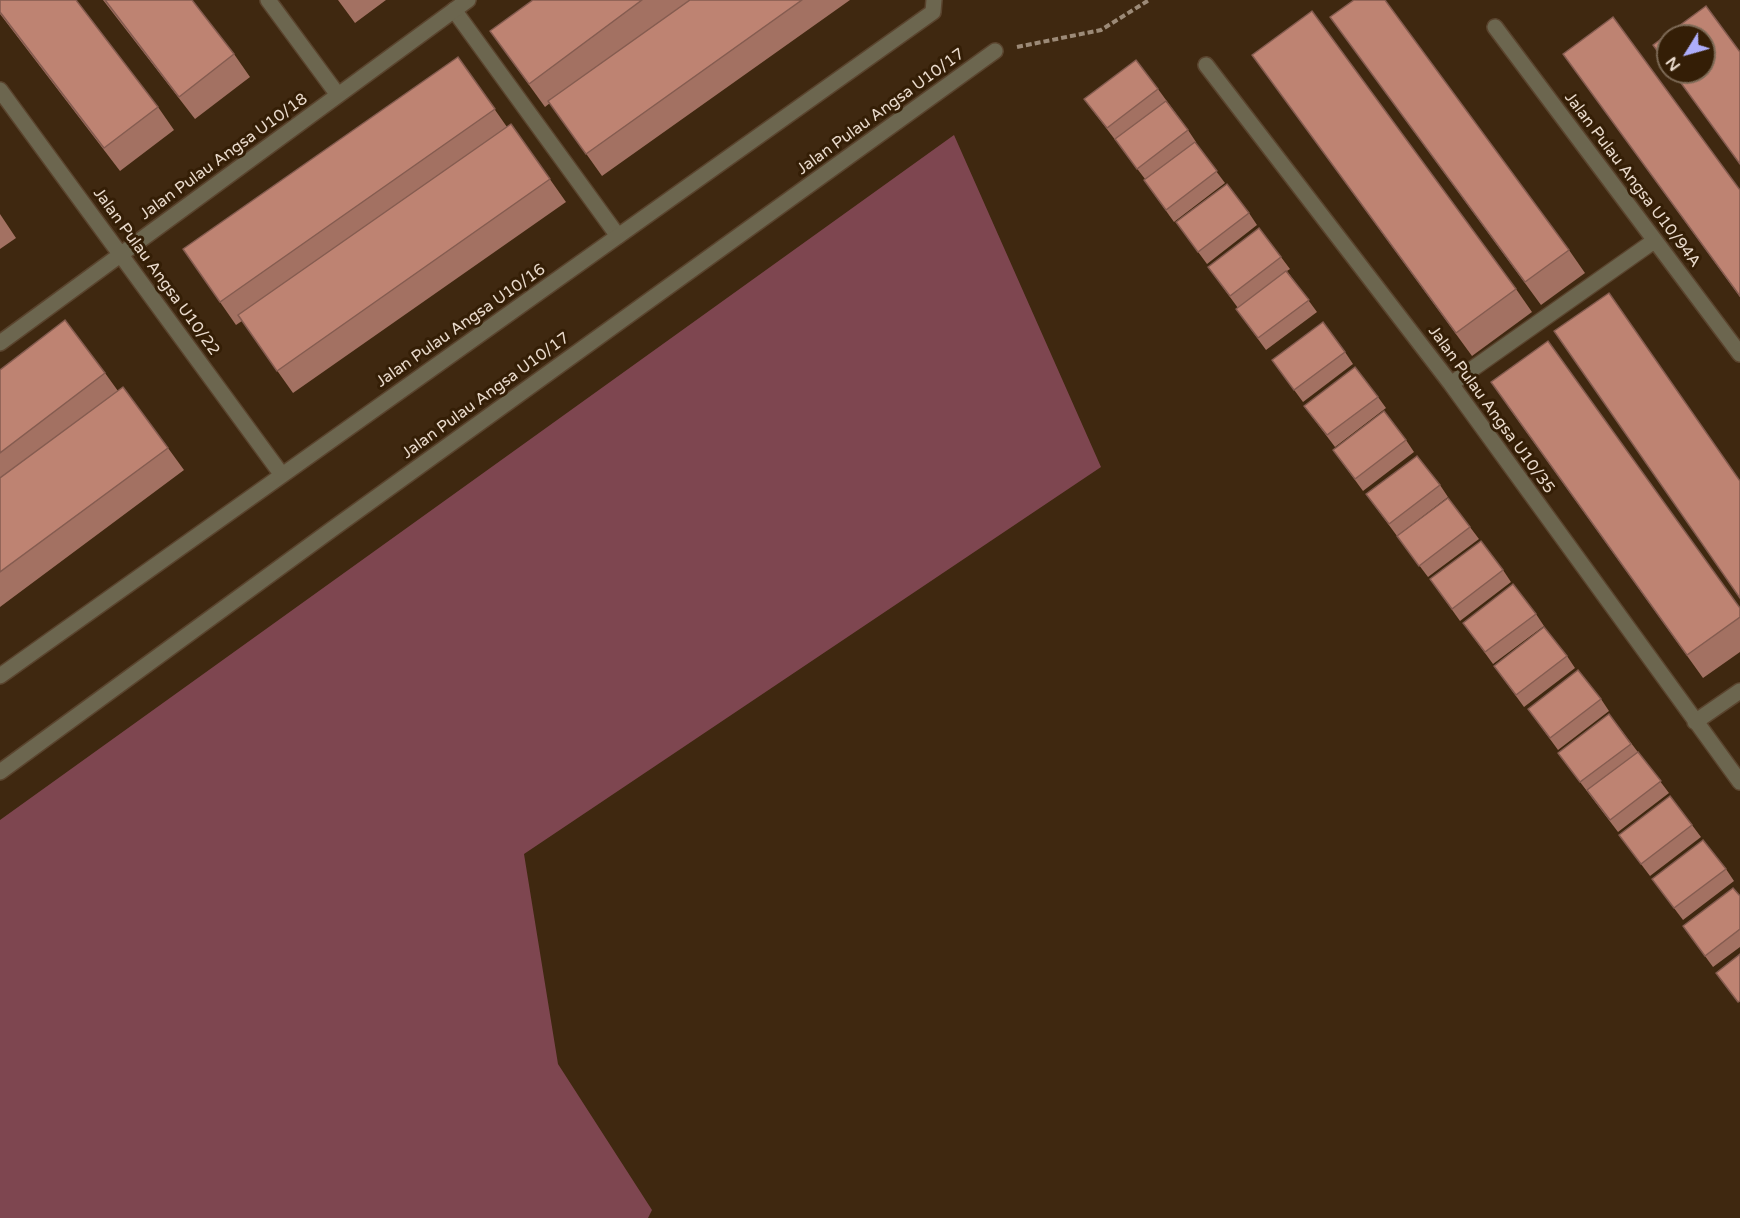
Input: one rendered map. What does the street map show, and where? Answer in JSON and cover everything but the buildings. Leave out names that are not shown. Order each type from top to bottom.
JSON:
[{"type":"street","points":[[268,0],[338,95]]},
{"type":"street","name":"Jalan Pulau Angsa U10/18","points":[[0,343],[468,0]]},
{"type":"street","name":"Jalan Pulau Angsa U10/16","points":[[0,676],[933,12],[934,0]]},
{"type":"street","points":[[454,10],[618,236]]},
{"type":"street","name":"Jalan Pulau Angsa U10/94A","points":[[1495,27],[1740,354]]},
{"type":"street","name":"Jalan Pulau Angsa U10/17","points":[[0,772],[350,516],[995,51]]},
{"type":"street","name":"Jalan Pulau Angsa U10/35","points":[[1206,64],[1451,384],[1740,782]]},
{"type":"street","name":"Jalan Pulau Angsa U10/22","points":[[0,90],[282,475]]},
{"type":"street","points":[[1451,384],[1654,240]]},
{"type":"street","points":[[1695,722],[1740,691]]},
{"type":"path","points":[[995,51],[1101,30],[1149,0]]},
{"type":"shaded area","points":[[954,135],[1101,467],[524,854],[558,1064],[652,1210],[648,1218],[0,1218],[0,820]]}]
